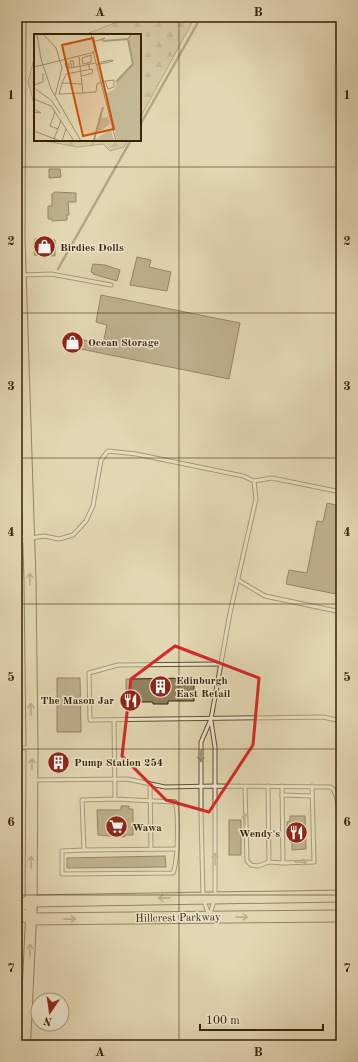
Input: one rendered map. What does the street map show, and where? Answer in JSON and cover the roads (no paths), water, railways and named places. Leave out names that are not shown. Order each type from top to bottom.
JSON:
[{"type":"highway","points":[[20,17],[19,275],[21,339],[25,394],[32,748],[31,919]]},
{"type":"highway","points":[[17,352],[21,339]]},
{"type":"highway","name":"Hillcrest Parkway","points":[[17,906],[31,901],[341,896]]},
{"type":"highway","name":"Hillcrest Parkway","points":[[17,912],[31,919],[341,916]]},
{"type":"main road","points":[[25,1045],[31,919]]},
{"type":"lane","points":[[19,275],[51,274],[111,285]]},
{"type":"lane","points":[[17,544],[28,538],[44,536],[59,539],[73,535],[86,521],[93,506],[101,460],[108,452],[151,457],[242,476],[254,481],[272,478],[341,492]]},
{"type":"lane","points":[[210,917],[203,898],[200,786],[201,742],[211,719],[220,664],[256,499],[254,481]]},
{"type":"lane","points":[[17,534],[28,538]]},
{"type":"lane","points":[[238,580],[265,596],[341,612]]},
{"type":"lane","points":[[220,664],[118,665],[89,674],[90,720],[324,717],[341,721]]},
{"type":"lane","points":[[210,917],[215,898],[215,747],[211,719]]},
{"type":"lane","points":[[114,720],[115,799]]},
{"type":"lane","points":[[17,748],[32,748]]},
{"type":"lane","points":[[32,780],[127,779],[165,787],[331,787],[336,791],[340,805],[339,844],[341,850]]},
{"type":"lane","points":[[150,784],[151,849]]},
{"type":"lane","points":[[268,786],[269,862]]},
{"type":"lane","points":[[282,786],[283,862]]},
{"type":"lane","points":[[245,787],[247,861],[251,865],[258,866],[269,862],[314,862],[312,786]]},
{"type":"lane","points":[[282,795],[312,796]]},
{"type":"lane","points":[[84,850],[82,800],[115,799],[171,800],[176,804],[177,849],[176,864],[173,873],[62,874],[62,851],[177,849]]},
{"type":"waterway","points":[[141,123],[201,17]]},
{"type":"waterway","points":[[58,269],[130,141]]},
{"type":"place","name":"Birdies Dolls","points":[[45,247]]},
{"type":"place","name":"Ocean Storage","points":[[73,342]]},
{"type":"place","name":"Edinburgh East Retail","points":[[160,686]]},
{"type":"place","name":"The Mason Jar","points":[[130,700]]},
{"type":"place","name":"Pump Station 254","points":[[58,762]]},
{"type":"place","name":"Wawa","points":[[116,827]]},
{"type":"place","name":"Wendy's","points":[[296,833]]}]
